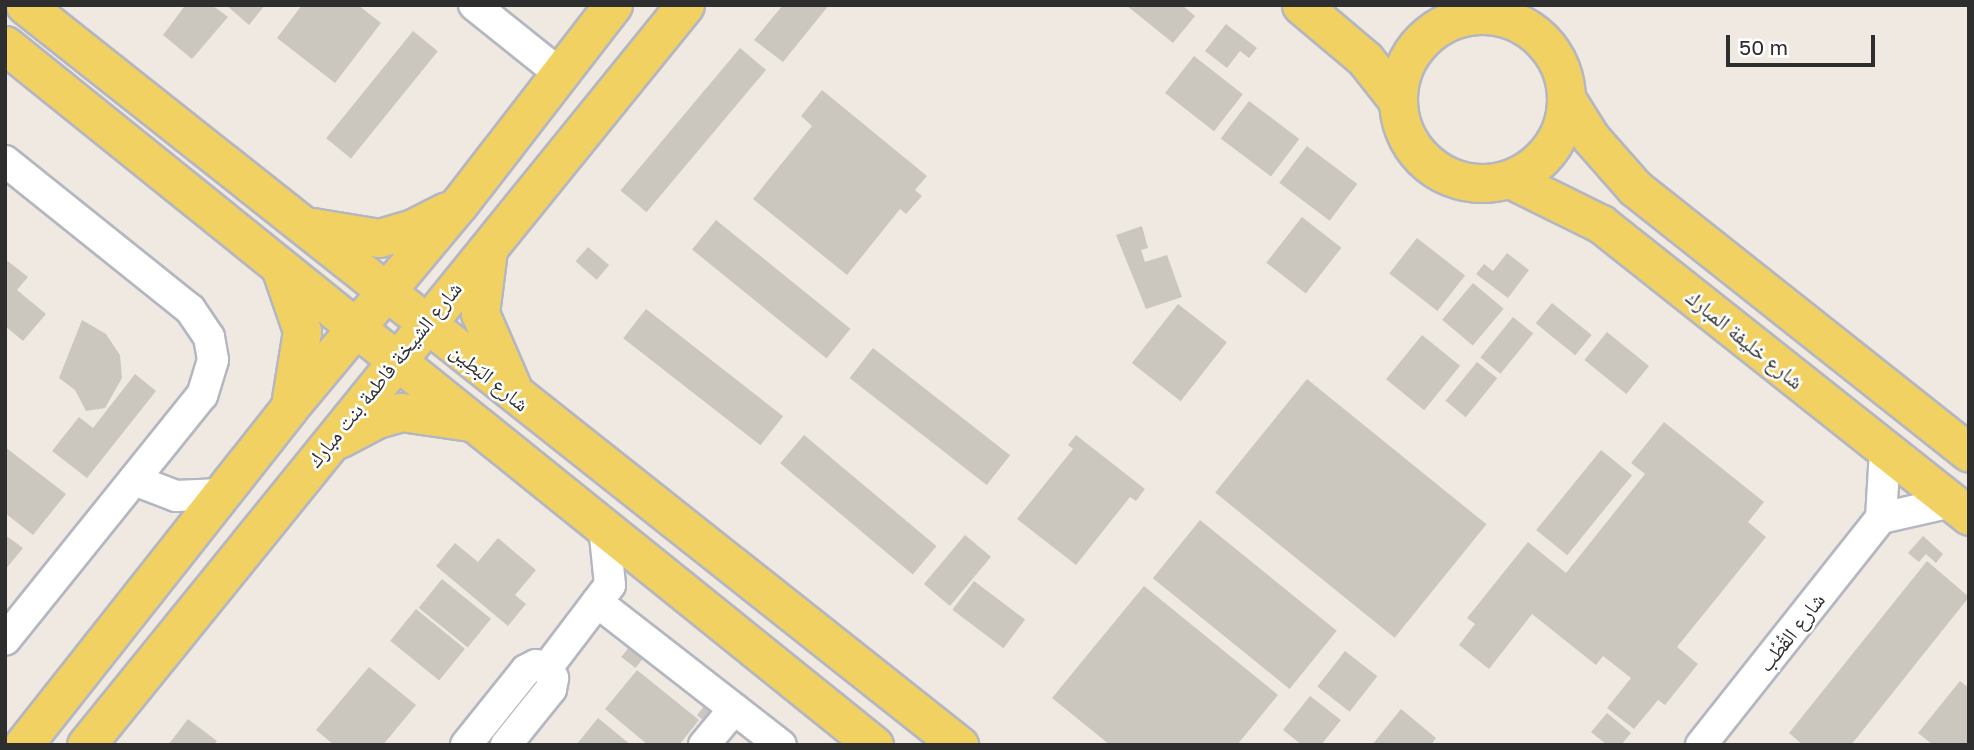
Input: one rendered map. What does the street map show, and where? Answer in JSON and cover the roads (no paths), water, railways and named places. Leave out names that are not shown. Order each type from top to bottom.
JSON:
[{"type":"main road","name":"شارع البَطِين","points":[[25,5],[519,400],[959,745]]},
{"type":"main road","points":[[23,745],[288,409],[459,204],[613,5]]},
{"type":"main road","name":"شارع الشيخة فاطمة بنت مبارك","points":[[86,745],[323,448],[685,5]]},
{"type":"main road","points":[[1301,5],[1365,59],[1397,100],[1407,139],[1433,169],[1471,183],[1510,179],[1529,170],[1557,139],[1567,100]]},
{"type":"main road","points":[[1397,100],[1405,63],[1415,47],[1450,11],[1507,18],[1527,27],[1557,59],[1567,100],[1591,138],[1635,188],[1969,453]]},
{"type":"main road","points":[[13,59],[278,262],[868,743]]},
{"type":"main road","name":"شارع خليفة المبارك","points":[[1510,179],[1601,224],[1960,509]]},
{"type":"main road","points":[[298,223],[355,237],[379,238],[413,229],[459,204]]},
{"type":"main road","points":[[489,246],[480,313],[519,400]]},
{"type":"main road","points":[[278,262],[302,331],[299,371],[288,409]]},
{"type":"main road","points":[[323,448],[377,419],[401,412],[477,424]]},
{"type":"street","points":[[474,5],[560,74]]},
{"type":"street","points":[[5,161],[190,309],[209,337],[213,360],[208,385],[5,640]]},
{"type":"street","points":[[1885,451],[1881,518],[1960,509]]},
{"type":"street","points":[[134,480],[176,496],[221,494]]},
{"type":"street","name":"شارع القُطُب","points":[[1701,745],[1881,518]]},
{"type":"street","points":[[547,668],[603,594],[604,526]]},
{"type":"street","points":[[603,594],[665,576]]},
{"type":"street","points":[[603,594],[734,709],[781,745]]},
{"type":"street","points":[[466,745],[526,670],[536,665],[547,668],[553,678],[551,689],[506,745]]},
{"type":"street","points":[[704,745],[734,709]]}]
